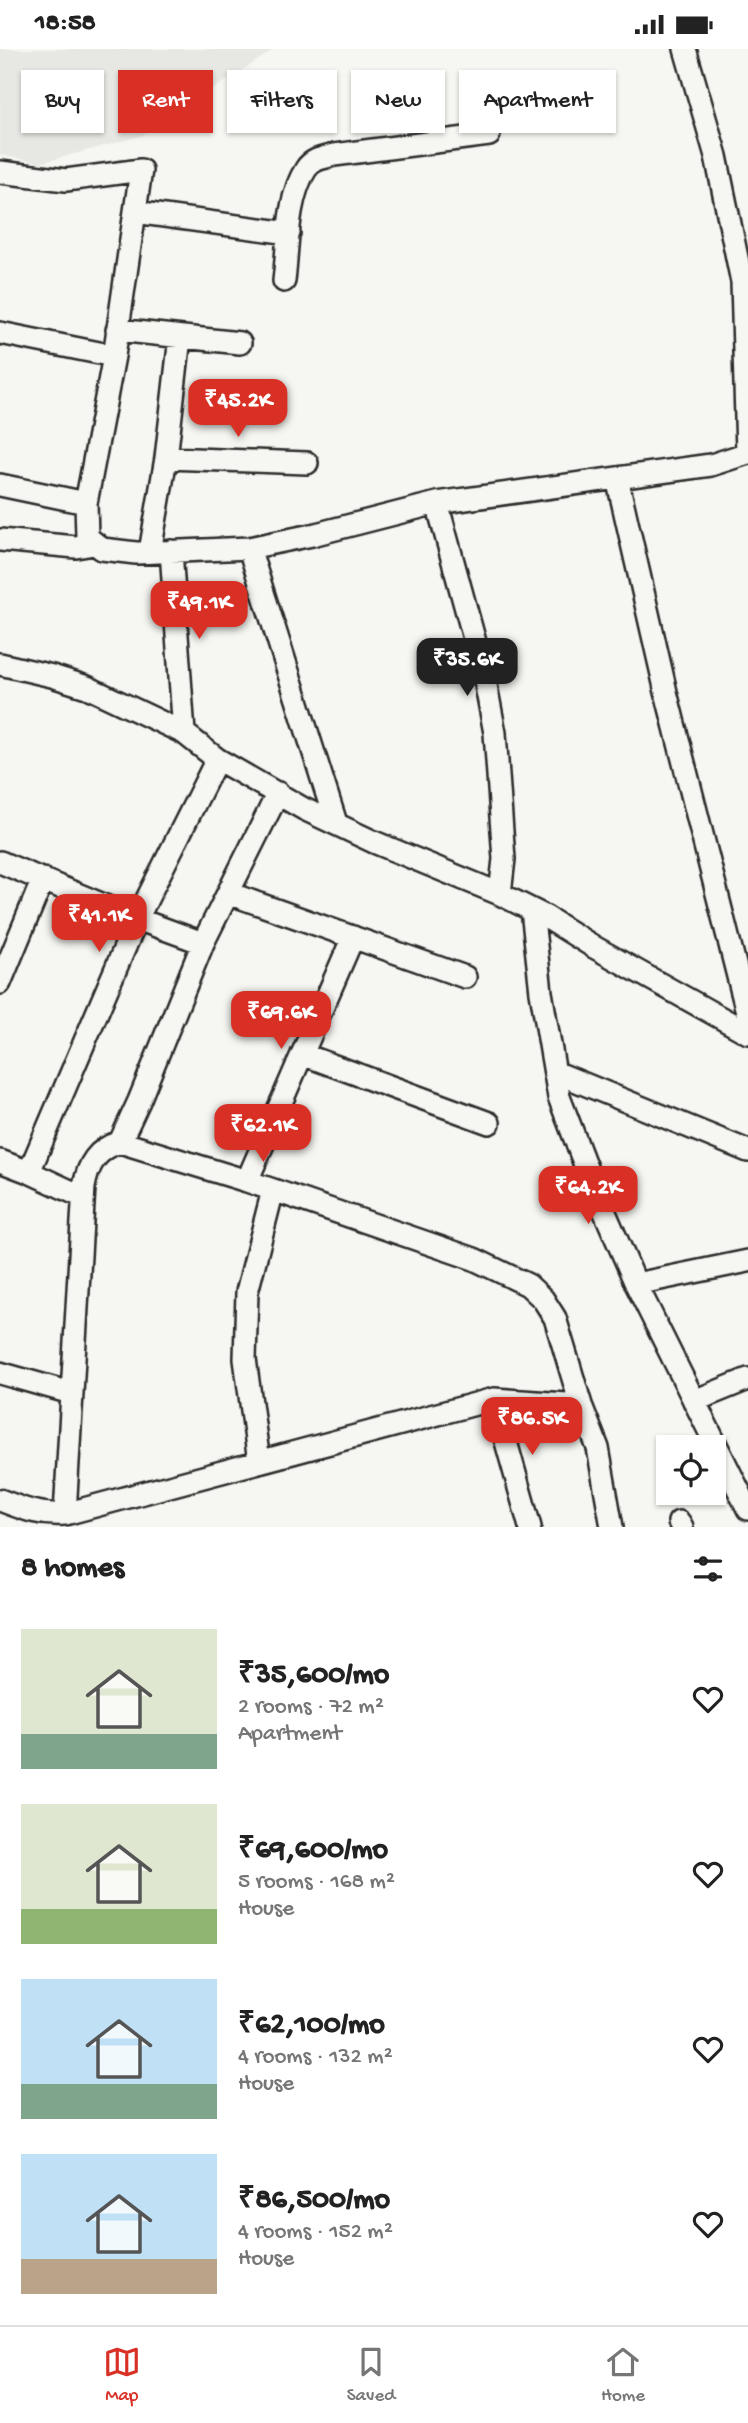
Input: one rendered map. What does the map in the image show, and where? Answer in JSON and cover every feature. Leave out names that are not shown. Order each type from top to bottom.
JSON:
[{"type":"street","points":[[0,172],[66,180],[141,170],[114,356],[86,503],[87,537],[102,549],[113,551],[249,548],[437,503],[711,465],[748,453],[742,282],[716,156],[685,49]]},
{"type":"street","points":[[284,281],[293,197],[306,169],[316,160],[334,155],[489,135]]},
{"type":"street","points":[[135,212],[289,233]]},
{"type":"street","points":[[117,330],[240,343]]},
{"type":"street","points":[[0,333],[114,356]]},
{"type":"street","points":[[150,552],[166,458],[180,337]]},
{"type":"street","points":[[166,458],[307,463]]},
{"type":"street","points":[[617,478],[666,692],[748,1016]]},
{"type":"street","points":[[0,485],[86,503]]},
{"type":"street","points":[[437,503],[484,675],[495,733],[504,859],[500,894]]},
{"type":"street","points":[[0,540],[76,547],[94,544]]},
{"type":"street","points":[[249,548],[335,823]]},
{"type":"street","points":[[172,551],[184,733]]},
{"type":"street","points":[[1,668],[52,676],[87,687],[184,733],[217,759],[278,793],[335,823],[532,910],[748,1033]]},
{"type":"street","points":[[29,1172],[137,919],[217,759]]},
{"type":"street","points":[[120,1142],[203,943],[278,793]]},
{"type":"street","points":[[0,862],[137,919],[203,943]]},
{"type":"street","points":[[0,983],[43,879]]},
{"type":"street","points":[[228,893],[465,977]]},
{"type":"street","points":[[532,910],[541,992],[559,1097],[590,1178],[636,1284],[745,1497]]},
{"type":"street","points":[[247,1181],[353,937]]},
{"type":"street","points":[[302,1054],[489,1123]]},
{"type":"street","points":[[555,1072],[748,1151]]},
{"type":"street","points":[[47,1519],[71,1393],[83,1243],[83,1197],[90,1166],[98,1153],[120,1142],[273,1189],[474,1259],[528,1285],[543,1299],[555,1318],[581,1405],[598,1448],[612,1527]]},
{"type":"street","points":[[0,1161],[83,1197]]},
{"type":"street","points":[[260,1462],[245,1359],[247,1292],[273,1189]]},
{"type":"street","points":[[636,1284],[748,1261]]},
{"type":"street","points":[[0,1373],[71,1393]]},
{"type":"street","points":[[694,1401],[748,1379]]},
{"type":"street","points":[[0,1500],[47,1519],[494,1399],[581,1405]]},
{"type":"street","points":[[494,1399],[530,1527]]},
{"type":"shaded area","points":[[0,49],[275,49],[243,70],[227,70],[227,80],[213,89],[213,70],[118,70],[118,133],[146,133],[41,163],[0,155]]}]
